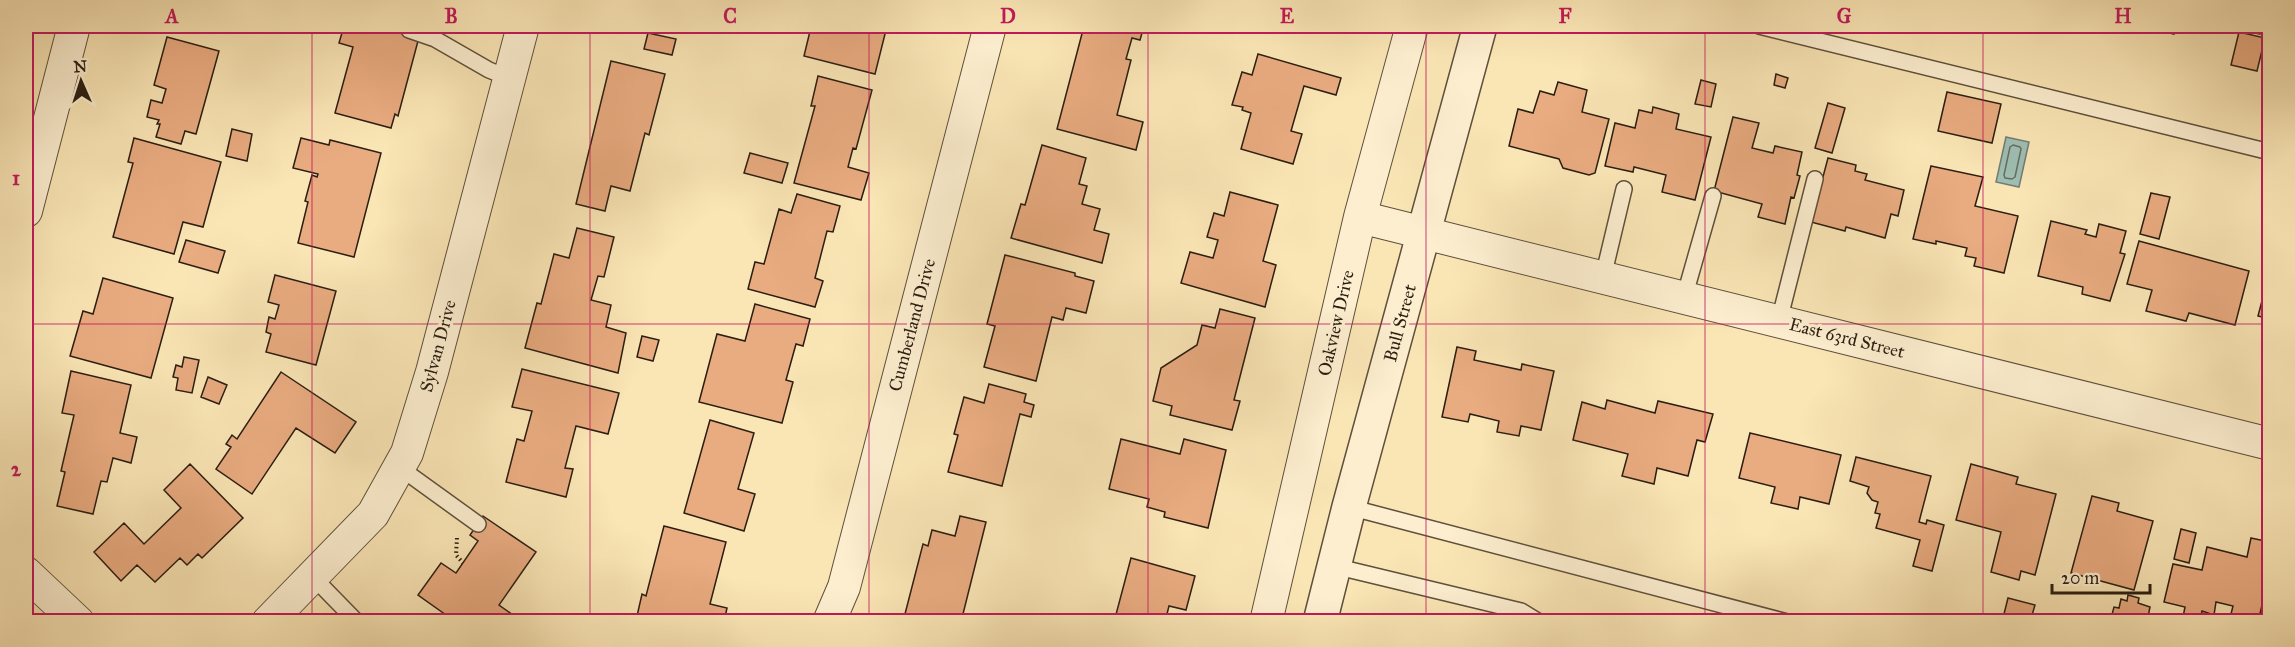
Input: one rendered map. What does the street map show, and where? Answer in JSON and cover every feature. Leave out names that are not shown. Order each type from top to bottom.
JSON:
[{"type":"street","points":[[26,211],[74,26]]},
{"type":"street","name":"Sylvan Drive","points":[[268,621],[373,514],[407,453],[432,372],[523,26]]},
{"type":"street","name":"Cumberland Drive","points":[[829,621],[844,587],[990,26]]},
{"type":"street","name":"Oakview Drive","points":[[1266,621],[1360,217],[1412,26]]},
{"type":"street","name":"Bull Street","points":[[1320,621],[1480,26]]},
{"type":"street","name":"East 63rd Street","points":[[1360,217],[2270,444]]},
{"type":"street","points":[[26,573],[78,621]]},
{"type":"lane","points":[[1759,26],[2270,152]]},
{"type":"lane","points":[[410,30],[435,39],[489,70],[509,78]]},
{"type":"lane","points":[[1779,321],[1815,179]]},
{"type":"lane","points":[[1603,277],[1624,189]]},
{"type":"lane","points":[[1684,298],[1713,196]]},
{"type":"lane","points":[[399,467],[478,524]]},
{"type":"lane","points":[[1349,507],[1787,621]]},
{"type":"lane","points":[[1334,566],[1521,611],[1539,621]]},
{"type":"lane","points":[[312,576],[357,621]]},
{"type":"water","points":[[2006,137],[2029,142],[2019,187],[1996,182]]},
{"type":"building","points":[[344,26],[411,26],[408,38],[418,41],[398,116],[395,114],[391,128],[335,113],[353,47],[339,43]]},
{"type":"building","points":[[831,26],[887,26],[875,74],[804,56],[811,27],[829,32]]},
{"type":"building","points":[[1084,26],[1144,26],[1140,40],[1132,38],[1126,59],[1131,60],[1117,115],[1143,122],[1136,150],[1057,129]]},
{"type":"building","points":[[1294,26],[1332,26],[1329,33]]},
{"type":"building","points":[[2140,26],[2176,26],[2174,34]]},
{"type":"building","points":[[2237,26],[2262,26],[2260,34],[2237,29]]},
{"type":"building","points":[[2239,32],[2265,38],[2257,71],[2231,65]]},
{"type":"building","points":[[648,33],[676,39],[672,55],[644,49]]},
{"type":"building","points":[[167,37],[219,51],[196,134],[185,131],[181,144],[156,137],[159,120],[147,117],[151,100],[162,103],[166,89],[154,85]]},
{"type":"building","points":[[1258,54],[1341,78],[1336,95],[1304,86],[1291,131],[1302,134],[1293,164],[1241,149],[1251,113],[1242,110],[1243,107],[1232,105],[1242,72],[1252,75]]},
{"type":"building","points":[[611,61],[665,74],[649,135],[645,133],[630,191],[611,186],[605,211],[576,204]]},
{"type":"building","points":[[1776,74],[1788,78],[1785,88],[1774,85]]},
{"type":"building","points":[[818,76],[872,90],[856,149],[853,148],[848,167],[869,173],[861,200],[794,183],[815,106],[811,106]]},
{"type":"building","points":[[1701,80],[1716,84],[1711,107],[1695,104]]},
{"type":"building","points":[[1558,82],[1587,90],[1582,112],[1609,119],[1595,173],[1589,175],[1563,168],[1559,159],[1509,146],[1518,109],[1533,113],[1540,91],[1554,95]]},
{"type":"building","points":[[1947,92],[2001,104],[1992,143],[1938,131]]},
{"type":"building","points":[[1828,103],[1845,108],[1832,153],[1815,148]]},
{"type":"building","points":[[1653,107],[1679,114],[1676,129],[1711,137],[1695,200],[1662,192],[1666,175],[1634,167],[1633,172],[1605,166],[1615,123],[1635,128],[1639,110],[1652,113]]},
{"type":"building","points":[[1733,117],[1759,123],[1752,148],[1773,153],[1775,146],[1802,152],[1797,175],[1800,176],[1794,198],[1791,197],[1785,224],[1758,217],[1762,204],[1714,191]]},
{"type":"building","points":[[232,129],[252,134],[247,161],[226,156]]},
{"type":"building","points":[[134,138],[221,162],[203,227],[183,222],[174,254],[113,237],[133,163],[128,162]]},
{"type":"building","points":[[301,138],[329,145],[330,140],[381,153],[354,257],[298,243],[312,175],[317,177],[318,174],[293,168]]},
{"type":"building","points":[[1042,145],[1086,158],[1079,184],[1087,186],[1082,204],[1100,209],[1094,230],[1109,234],[1102,263],[1011,238],[1021,204],[1025,205]]},
{"type":"building","points":[[750,153],[788,163],[782,183],[744,173]]},
{"type":"building","points":[[1828,158],[1856,165],[1855,171],[1867,174],[1865,180],[1904,190],[1898,216],[1891,214],[1885,238],[1846,227],[1845,231],[1811,222]]},
{"type":"building","points":[[1931,166],[1983,177],[1975,206],[2018,216],[2004,273],[1974,266],[1976,258],[1965,256],[1967,248],[1936,241],[1936,244],[1913,239]]},
{"type":"building","points":[[1230,192],[1278,205],[1263,261],[1276,265],[1265,307],[1181,283],[1190,252],[1213,258],[1218,240],[1207,237],[1214,213],[1224,216]]},
{"type":"building","points":[[2151,193],[2170,197],[2159,239],[2140,234]]},
{"type":"building","points":[[797,194],[840,206],[833,232],[827,231],[815,278],[823,281],[815,307],[748,289],[755,262],[764,264],[779,209],[791,213]]},
{"type":"building","points":[[2051,221],[2087,230],[2085,234],[2096,237],[2099,224],[2126,231],[2120,253],[2125,254],[2110,301],[2082,294],[2083,287],[2038,276]]},
{"type":"building","points":[[577,228],[614,237],[604,277],[598,276],[591,300],[611,305],[606,327],[626,333],[618,373],[525,348],[537,303],[541,304],[554,254],[569,258]]},
{"type":"building","points":[[186,240],[225,251],[218,273],[179,262]]},
{"type":"building","points":[[2139,241],[2249,271],[2235,325],[2189,313],[2186,321],[2146,311],[2152,290],[2127,284]]},
{"type":"building","points":[[1005,255],[1075,273],[1075,276],[1094,281],[1086,313],[1066,308],[1063,320],[1052,317],[1036,381],[984,367],[995,326],[987,324]]},
{"type":"building","points":[[275,275],[336,291],[316,365],[266,352],[271,334],[266,332],[269,317],[275,319],[279,305],[268,302]]},
{"type":"building","points":[[103,278],[173,298],[151,378],[70,356],[83,311],[93,314]]},
{"type":"building","points":[[2268,278],[2270,278],[2270,319],[2258,316]]},
{"type":"building","points":[[755,304],[810,319],[803,346],[796,344],[786,380],[793,382],[782,423],[699,402],[717,334],[745,341]]},
{"type":"building","points":[[1220,309],[1255,318],[1234,400],[1240,401],[1232,430],[1170,415],[1172,406],[1153,401],[1161,368],[1197,345],[1202,325],[1215,328]]},
{"type":"building","points":[[642,336],[659,340],[653,361],[637,357]]},
{"type":"building","points":[[1457,347],[1476,351],[1474,360],[1521,370],[1522,364],[1554,371],[1541,430],[1521,426],[1519,436],[1497,432],[1499,421],[1470,414],[1468,422],[1442,417]]},
{"type":"building","points":[[184,357],[199,360],[192,393],[176,390],[178,378],[173,377],[176,365],[182,367]]},
{"type":"building","points":[[522,369],[619,393],[608,434],[576,426],[565,468],[573,469],[566,497],[506,482],[517,439],[524,441],[532,411],[512,407]]},
{"type":"building","points":[[71,371],[131,385],[120,433],[137,437],[131,463],[113,458],[107,482],[101,481],[93,514],[57,506],[65,472],[61,471],[74,415],[62,413]]},
{"type":"building","points":[[281,372],[356,422],[335,453],[296,428],[252,494],[216,469],[231,447],[226,444],[232,435],[237,439]]},
{"type":"building","points":[[208,377],[227,385],[219,404],[201,397]]},
{"type":"building","points":[[989,384],[1026,394],[1024,402],[1034,405],[1031,417],[1020,414],[1002,486],[948,472],[958,435],[954,434],[964,397],[984,403]]},
{"type":"building","points":[[1607,400],[1655,413],[1658,401],[1713,414],[1705,442],[1697,440],[1688,476],[1657,468],[1654,484],[1622,476],[1628,454],[1573,440],[1582,402],[1605,409]]},
{"type":"building","points":[[710,420],[754,433],[738,489],[755,494],[744,531],[684,513]]},
{"type":"building","points":[[1750,433],[1841,455],[1829,504],[1800,497],[1798,509],[1771,503],[1775,487],[1739,478]]},
{"type":"building","points":[[1121,439],[1180,454],[1184,439],[1226,450],[1208,528],[1164,517],[1165,512],[1147,507],[1149,499],[1109,489]]},
{"type":"building","points":[[1856,457],[1931,476],[1919,522],[1926,524],[1927,520],[1944,525],[1932,571],[1913,566],[1920,540],[1876,528],[1880,514],[1875,513],[1878,502],[1872,500],[1867,493],[1869,487],[1850,481]]},
{"type":"building","points":[[190,464],[243,518],[202,558],[198,554],[187,565],[180,558],[155,582],[137,565],[121,581],[94,552],[124,523],[144,544],[181,508],[164,490]]},
{"type":"building","points":[[1971,464],[2018,477],[2016,484],[2056,494],[2035,575],[2021,571],[2019,580],[1991,572],[2001,532],[1956,520]]},
{"type":"building","points":[[2092,496],[2119,503],[2117,511],[2153,521],[2134,590],[2071,573]]},
{"type":"building","points":[[483,516],[536,552],[499,605],[513,615],[509,622],[456,622],[418,595],[441,563],[456,573],[478,541],[470,535]]},
{"type":"building","points":[[960,516],[986,522],[961,622],[936,622],[905,614],[923,544],[928,546],[932,530],[955,536]]},
{"type":"building","points":[[664,526],[726,542],[710,604],[727,608],[724,622],[659,622],[637,616],[642,594],[646,596]]},
{"type":"building","points":[[2181,529],[2196,533],[2189,563],[2174,559]]},
{"type":"building","points":[[2251,538],[2270,542],[2270,603],[2263,601],[2258,622],[2229,622],[2233,606],[2216,602],[2214,615],[2202,611],[2200,622],[2182,622],[2185,607],[2164,602],[2173,564],[2202,570],[2207,547],[2247,557]]},
{"type":"building","points":[[1131,558],[1195,576],[1186,610],[1169,606],[1165,622],[1114,622]]},
{"type":"building","points":[[2128,595],[2139,598],[2138,603],[2150,607],[2147,622],[2110,622],[2114,607],[2119,608],[2121,599],[2127,601]]},
{"type":"building","points":[[2008,598],[2035,605],[2030,622],[2002,622]]}]
